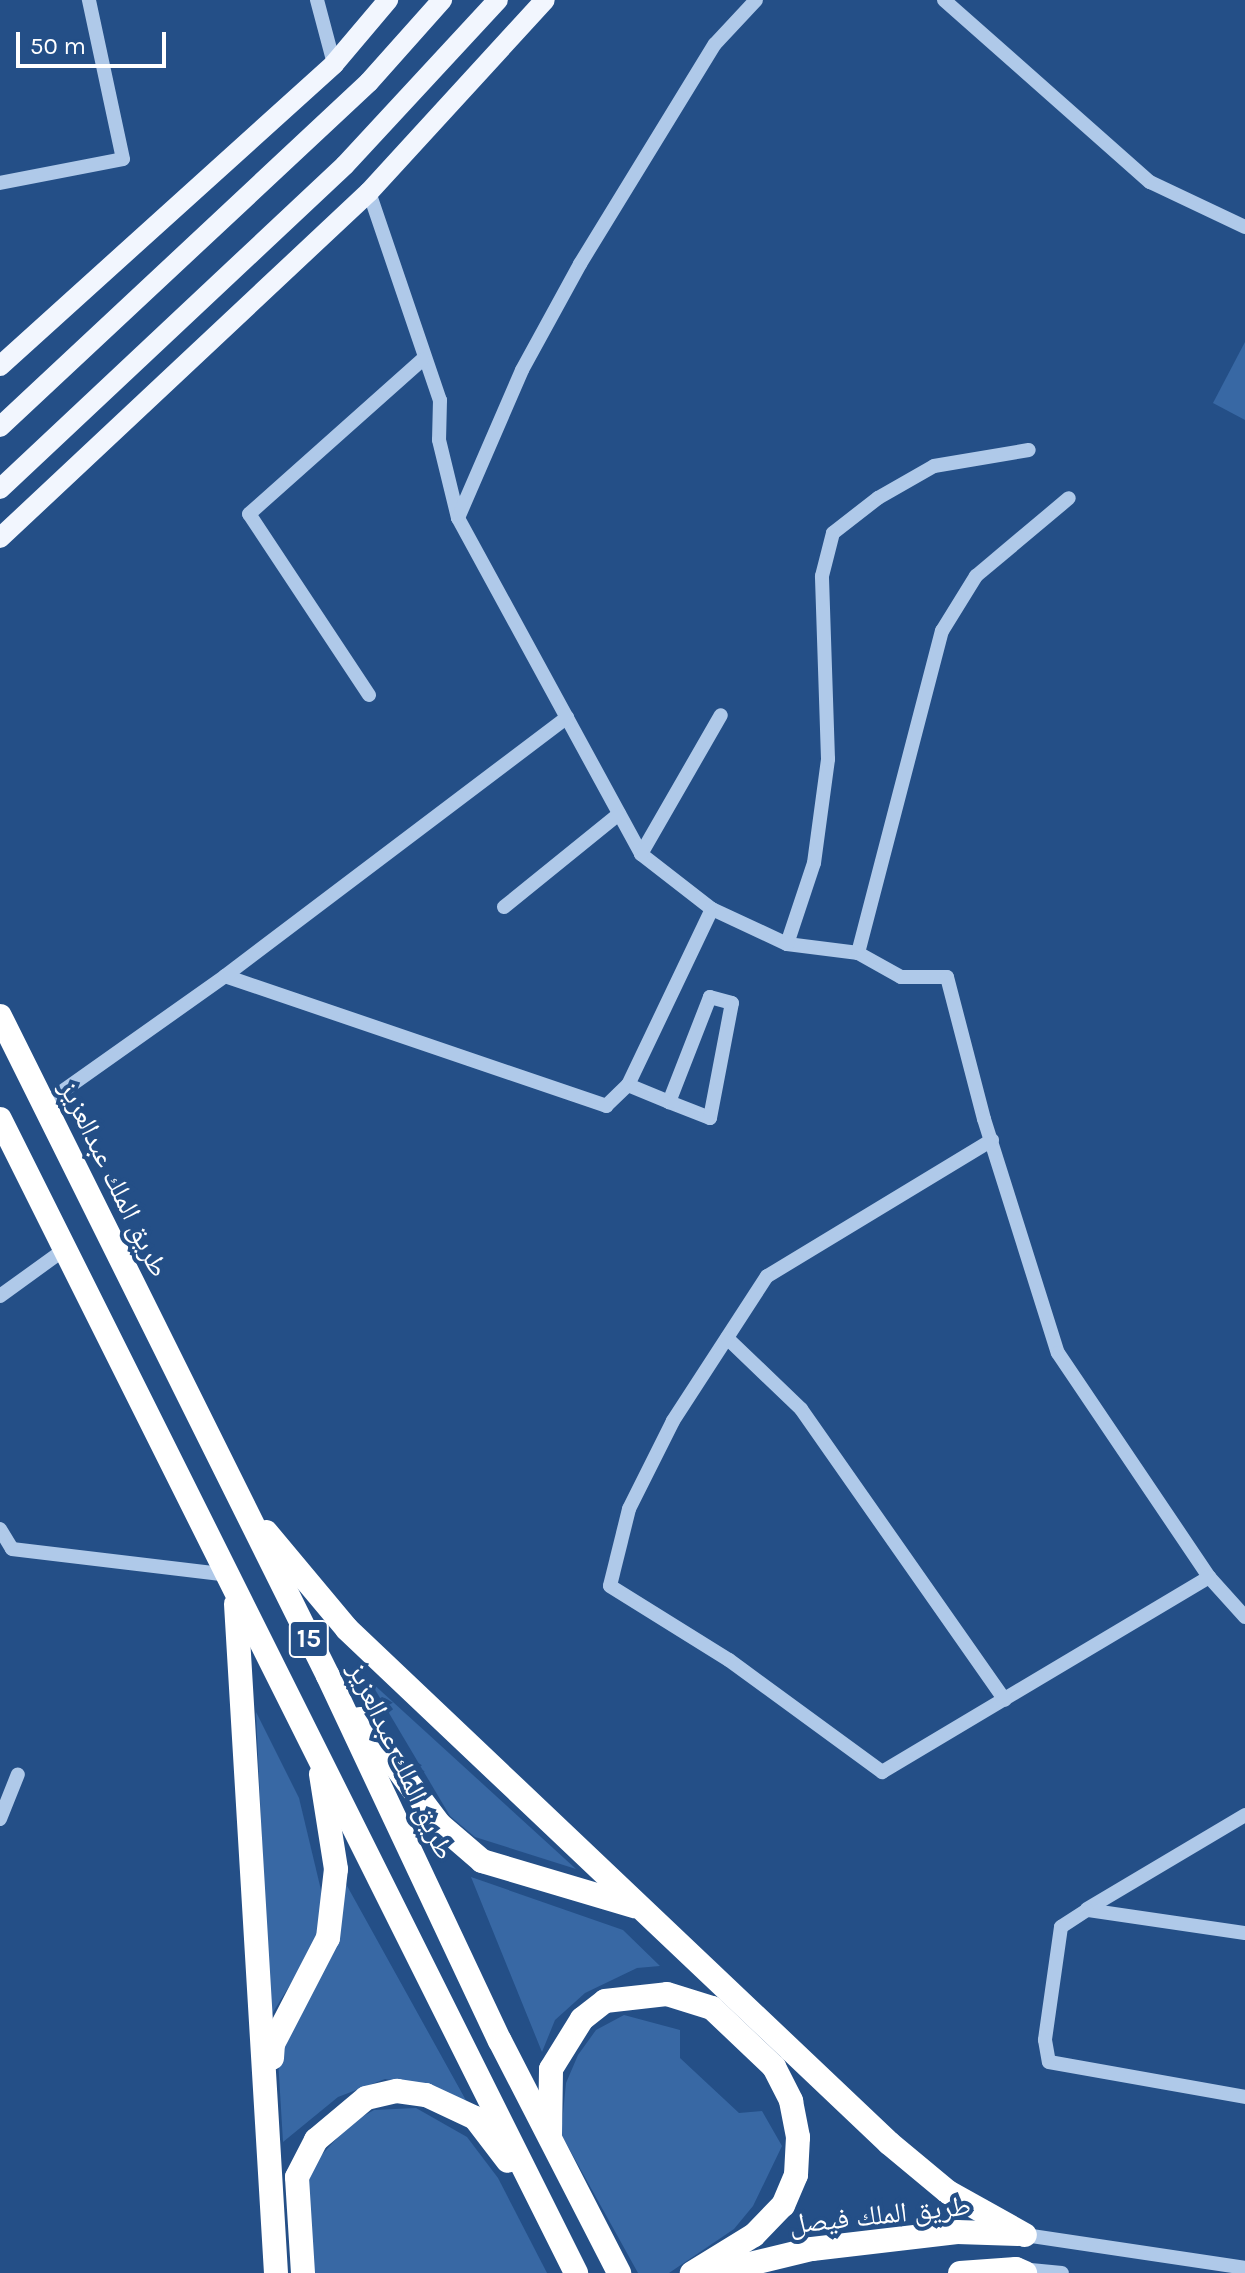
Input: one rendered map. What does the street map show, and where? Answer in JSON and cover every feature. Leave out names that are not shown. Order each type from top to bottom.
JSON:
[{"type":"highway","name":"طريق الملك عبدالعزيز","points":[[0,1016],[328,1676],[550,2137],[617,2268]]},
{"type":"highway","name":"15","points":[[0,1119],[317,1748],[576,2273]]},
{"type":"highway","points":[[241,1502],[347,1629],[640,1908],[924,2173],[948,2192],[1025,2235]]},
{"type":"highway","points":[[231,1581],[269,2114],[276,2273]]},
{"type":"highway","points":[[328,1676],[439,1824],[482,1861],[640,1908]]},
{"type":"highway","points":[[269,2114],[273,2044],[328,1938],[336,1869],[317,1748]]},
{"type":"highway","points":[[550,2137],[551,2069],[582,2019],[605,2001],[667,1994],[712,2008],[774,2067],[791,2101],[798,2137],[796,2175],[783,2205],[754,2235],[692,2273]]},
{"type":"highway","points":[[303,2273],[297,2177],[316,2140],[366,2098],[397,2091],[426,2095],[475,2118],[542,2205]]},
{"type":"highway","name":"طريق الملك فيصل","points":[[712,2273],[841,2246],[957,2232],[1025,2235]]},
{"type":"highway","points":[[960,2273],[1020,2271]]},
{"type":"main road","points":[[0,366],[334,64],[388,0]]},
{"type":"main road","points":[[0,427],[369,82],[442,0]]},
{"type":"main road","points":[[0,538],[369,192],[545,0]]},
{"type":"main road","points":[[0,489],[345,165],[496,3]]},
{"type":"street","points":[[0,183],[123,159],[89,0]]},
{"type":"street","points":[[317,0],[334,64]]},
{"type":"street","points":[[458,518],[522,370],[580,264],[715,44],[756,0]]},
{"type":"street","points":[[944,0],[1150,182],[1245,227]]},
{"type":"street","points":[[369,192],[422,360],[440,400],[439,440],[458,518],[641,854],[712,909],[787,944],[858,953],[901,977],[947,977],[992,1140],[1058,1353],[1209,1577],[1245,1617]]},
{"type":"street","points":[[369,695],[249,514],[422,360]]},
{"type":"street","points":[[787,944],[814,863],[828,759],[822,576],[833,533],[878,498],[934,466],[1029,450]]},
{"type":"street","points":[[858,953],[942,631],[976,576],[1069,498]]},
{"type":"street","points":[[641,854],[721,715]]},
{"type":"street","points":[[43,1105],[225,976],[567,717]]},
{"type":"street","points":[[504,907],[619,814]]},
{"type":"street","points":[[225,976],[606,1106],[628,1085],[712,909]]},
{"type":"street","points":[[628,1085],[669,1102],[710,1118],[732,1003],[710,997],[669,1102]]},
{"type":"street","points":[[992,1140],[767,1276],[673,1421],[629,1509],[610,1586],[729,1660],[882,1772],[1209,1577]]},
{"type":"street","points":[[0,1296],[65,1249]]},
{"type":"street","points":[[727,1338],[801,1409],[1005,1700]]},
{"type":"street","points":[[0,1529],[12,1549],[231,1581]]},
{"type":"street","points":[[0,1819],[18,1774]]},
{"type":"street","points":[[1245,1815],[1061,1927],[1045,2040],[1049,2062],[1245,2097]]},
{"type":"street","points":[[1087,1910],[1245,1933]]},
{"type":"street","name":"طريق الملك فيصل","points":[[1025,2235],[1245,2268]]},
{"type":"street","points":[[1020,2271],[1062,2273]]},
{"type":"shaded area","points":[[1245,342],[1245,420],[1213,403]]},
{"type":"shaded area","points":[[370,1681],[576,1869],[475,1837],[450,1816]]},
{"type":"shaded area","points":[[256,1712],[299,1798],[326,1911],[308,1956],[270,2017]]},
{"type":"shaded area","points":[[471,1877],[623,1930],[660,1966],[637,1968],[585,1993],[555,2020],[542,2052]]},
{"type":"shaded area","points":[[346,1884],[468,2104],[434,2086],[385,2079],[338,2097],[283,2142],[278,2059]]},
{"type":"shaded area","points":[[624,2015],[680,2030],[680,2058],[739,2113],[762,2111],[782,2146],[753,2206],[734,2229],[669,2273],[638,2273],[561,2134],[566,2083],[578,2055],[596,2030]]},
{"type":"shaded area","points":[[416,2108],[467,2137],[498,2178],[547,2273],[308,2273],[304,2174],[351,2123],[374,2110]]}]
